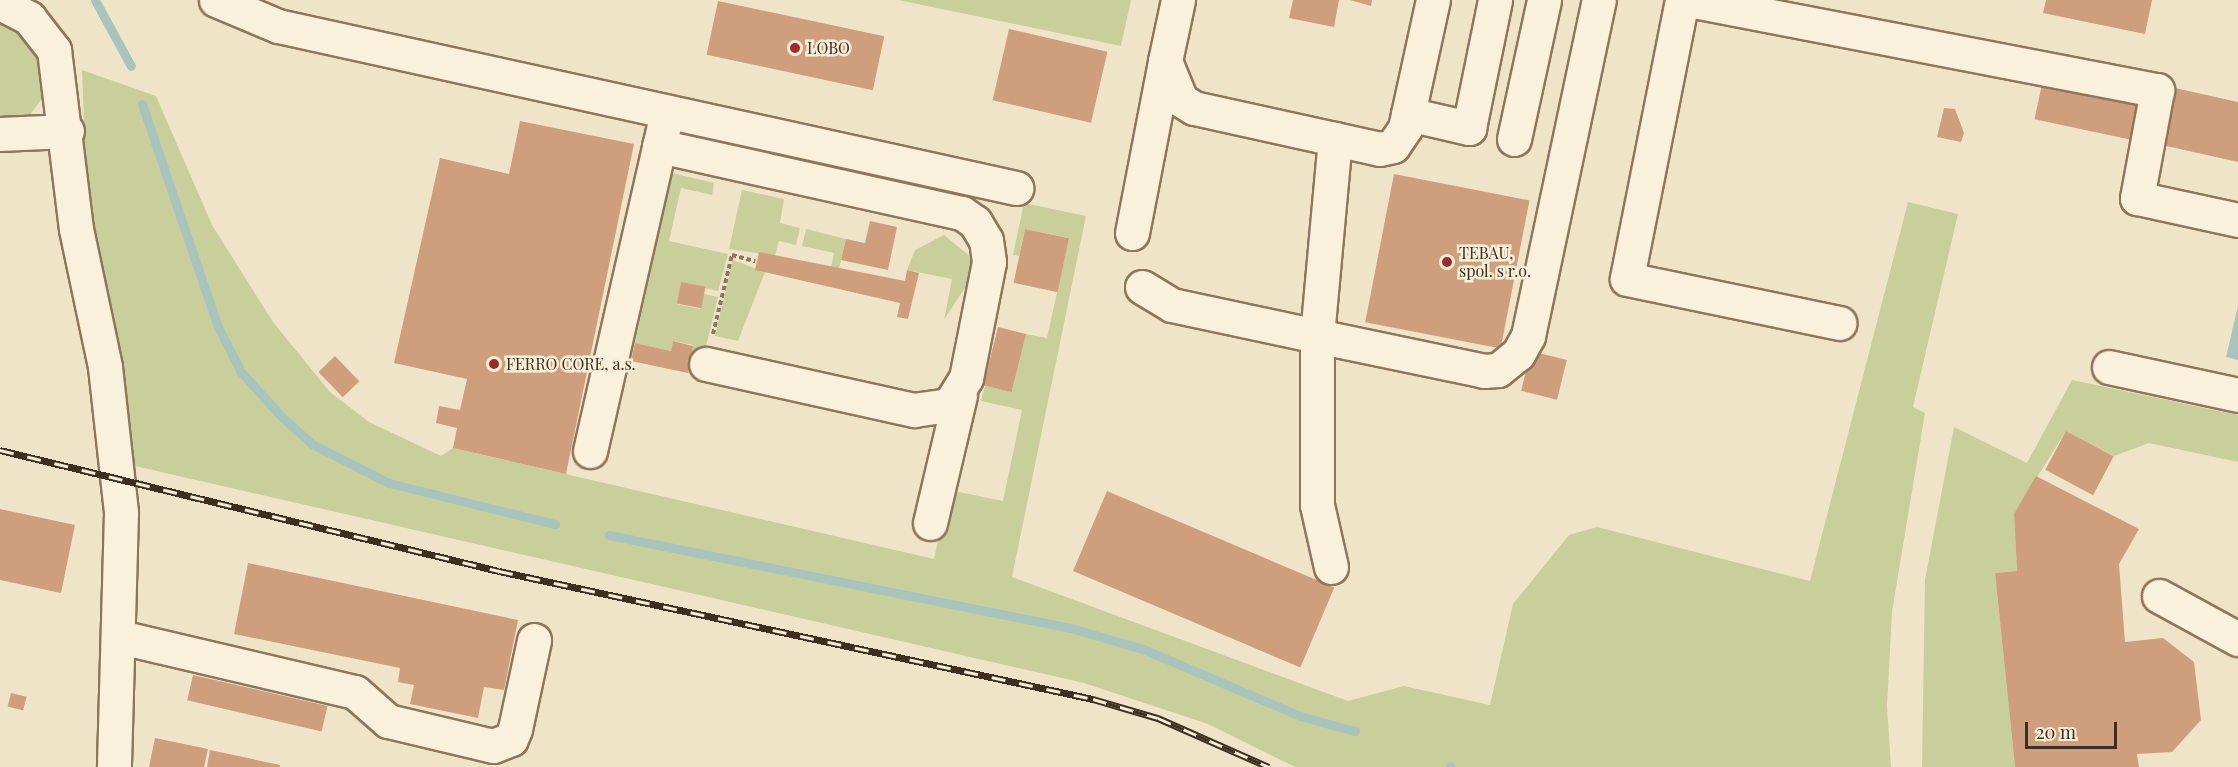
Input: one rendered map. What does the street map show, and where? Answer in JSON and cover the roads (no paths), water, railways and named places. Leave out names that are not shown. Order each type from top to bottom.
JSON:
[{"type":"lane","points":[[216,0],[278,26],[1016,188]]},
{"type":"lane","points":[[1132,233],[1178,0]]},
{"type":"lane","points":[[1166,61],[1170,84],[1194,108],[1335,139],[1393,146],[1408,114],[1433,0]]},
{"type":"lane","points":[[1469,128],[1495,0]]},
{"type":"lane","points":[[1514,139],[1544,0]]},
{"type":"lane","points":[[1142,287],[1172,305],[1317,336],[1484,371],[1509,364],[1528,336],[1599,0]]},
{"type":"lane","points":[[1682,0],[1627,279],[1839,323]]},
{"type":"lane","points":[[1688,0],[2157,90],[2137,198],[2238,220]]},
{"type":"lane","points":[[0,3],[29,18],[54,50],[67,131],[76,229],[105,367],[120,476],[120,637],[114,767]]},
{"type":"lane","points":[[590,451],[667,112]]},
{"type":"lane","points":[[1408,114],[1567,151]]},
{"type":"lane","points":[[0,134],[67,131]]},
{"type":"lane","points":[[1331,567],[1317,505],[1317,336],[1335,139]]},
{"type":"lane","points":[[659,146],[962,213],[975,222],[989,262],[930,523]]},
{"type":"lane","points":[[706,364],[914,410],[934,411],[960,395]]},
{"type":"lane","points":[[2109,367],[2238,395]]},
{"type":"lane","points":[[2159,596],[2238,639]]},
{"type":"lane","points":[[120,637],[355,692],[388,721],[493,746],[502,746],[515,729],[534,640]]},
{"type":"water","points":[[2238,306],[2238,360],[2226,357]]},
{"type":"waterway","points":[[95,0],[131,66]]},
{"type":"waterway","points":[[142,104],[218,327],[241,372],[282,417],[312,444],[389,483],[555,524]]},
{"type":"waterway","points":[[609,535],[1074,629],[1143,649],[1300,716],[1355,731]]},
{"type":"railway","points":[[0,450],[499,571],[1093,699],[1158,718],[1269,767]]},
{"type":"place","name":"LOBO","points":[[795,48]]},
{"type":"place","name":"TEBAU, spol. s r.o.","points":[[1447,262]]},
{"type":"place","name":"FERRO CORE, a.s.","points":[[494,364]]}]
